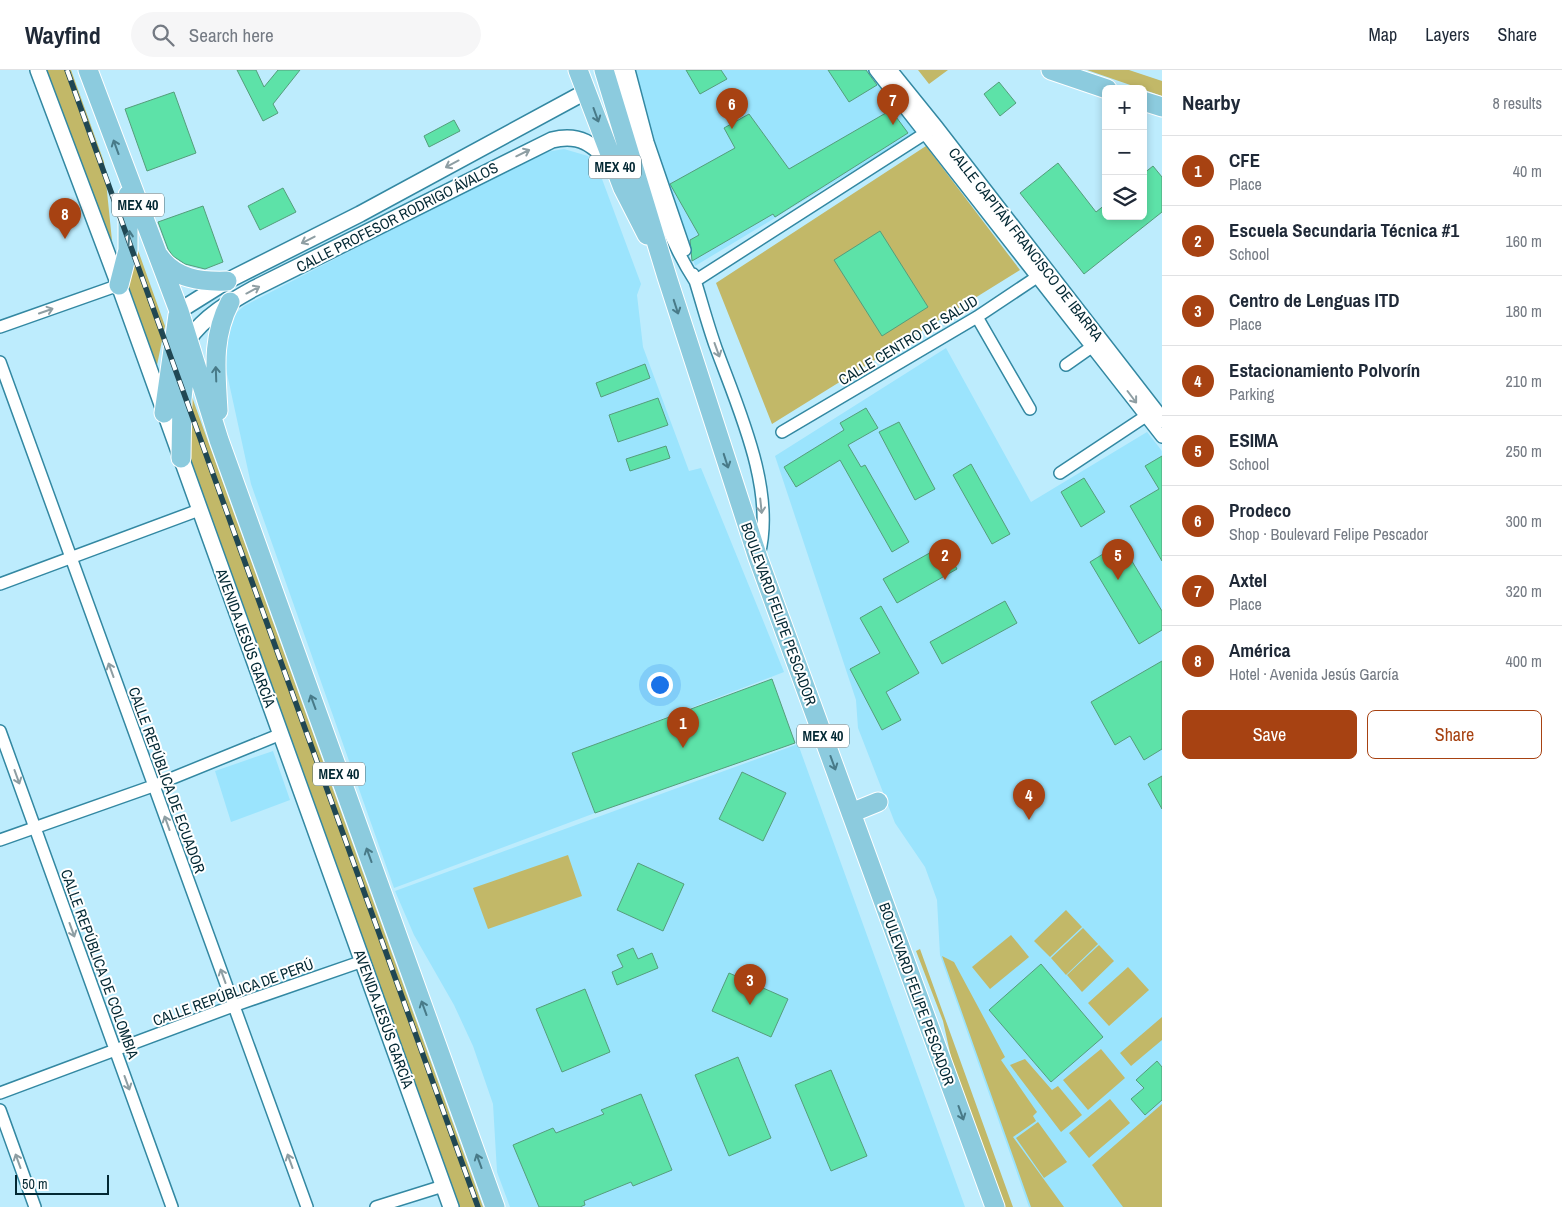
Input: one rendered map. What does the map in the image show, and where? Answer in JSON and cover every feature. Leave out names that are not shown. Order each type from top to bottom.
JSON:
[{"type":"main road","name":"MEX 40","points":[[88,70],[178,311],[219,440],[495,1207]]},
{"type":"main road","name":"MEX 40","points":[[578,70],[614,164],[636,214],[662,260]]},
{"type":"main road","points":[[587,91],[592,70]]},
{"type":"main road","name":"BOULEVARD FELIPE PESCADOR","points":[[604,70],[662,260],[758,558],[995,1207]]},
{"type":"main road","points":[[1051,70],[1102,87]]},
{"type":"main road","points":[[1147,102],[1162,107]]},
{"type":"main road","points":[[119,285],[125,266],[129,232],[126,176]]},
{"type":"main road","points":[[154,247],[169,267],[188,278],[200,281],[227,281]]},
{"type":"main road","points":[[219,440],[216,352],[218,332],[230,302]]},
{"type":"main road","points":[[164,413],[178,311]]},
{"type":"main road","points":[[181,458],[182,399],[188,340]]},
{"type":"main road","points":[[851,813],[878,802]]},
{"type":"street","name":"AVENIDA JESÚS GARCÍA","points":[[38,70],[119,285],[451,1207]]},
{"type":"street","points":[[620,70],[641,147],[662,210],[679,255],[695,281]]},
{"type":"street","points":[[629,70],[663,190],[742,419],[756,471],[762,513],[761,545],[758,558]]},
{"type":"street","points":[[695,281],[930,131],[875,70]]},
{"type":"street","name":"CALLE CAPITÁN FRANCISCO DE IBARRA","points":[[888,70],[930,131],[1154,415]]},
{"type":"street","name":"CALLE PROFESOR RODRIGO ÁVALOS","points":[[178,311],[227,281],[360,214],[587,91]]},
{"type":"street","name":"CALLE PROFESOR RODRIGO ÁVALOS","points":[[188,340],[204,321],[230,302],[552,140],[567,136],[583,140],[614,164]]},
{"type":"street","points":[[1042,274],[1093,346],[1154,415],[1162,437]]},
{"type":"street","name":"CALLE CENTRO DE SALUD","points":[[782,432],[977,317],[1042,274]]},
{"type":"street","points":[[0,327],[119,285]]},
{"type":"street","points":[[977,317],[1030,408]]},
{"type":"street","points":[[1066,364],[1093,346]]},
{"type":"street","name":"CALLE REPÚBLICA DE ECUADOR","points":[[0,362],[307,1207]]},
{"type":"street","points":[[1060,473],[1154,415]]},
{"type":"street","points":[[0,584],[199,510]]},
{"type":"street","name":"CALLE REPÚBLICA DE COLOMBIA","points":[[0,731],[172,1207]]},
{"type":"street","points":[[0,840],[153,786],[281,734]]},
{"type":"street","name":"CALLE REPÚBLICA DE PERÚ","points":[[0,1093],[234,1006],[363,961]]},
{"type":"street","points":[[0,1110],[35,1207]]},
{"type":"street","points":[[376,1207],[443,1186]]},
{"type":"shaded area","points":[[42,70],[71,70],[104,162],[115,270]]},
{"type":"shaded area","points":[[632,70],[869,70],[916,133],[695,266]]},
{"type":"shaded area","points":[[918,70],[948,70],[929,84]]},
{"type":"shaded area","points":[[1087,70],[1129,70],[1162,81],[1162,96],[1147,91],[1147,85],[1130,85]]},
{"type":"shaded area","points":[[926,146],[1020,270],[772,424],[716,283]]},
{"type":"shaded area","points":[[564,149],[588,156],[602,179],[641,284],[637,295],[643,347],[689,471],[701,468],[784,672],[573,753],[595,813],[394,888],[251,484],[224,360],[223,343],[235,314],[244,306],[540,153]]},
{"type":"shaded area","points":[[134,239],[165,326],[156,370],[128,288]]},
{"type":"shaded area","points":[[946,348],[1031,502],[1147,432],[1162,451],[1162,1207],[1029,1207],[940,955],[937,900],[925,867],[895,823],[858,728],[856,700],[775,456]]},
{"type":"shaded area","points":[[187,383],[483,1207],[459,1207],[189,458]]},
{"type":"shaded area","points":[[798,744],[965,1207],[510,1207],[497,1172],[493,1104],[473,1046],[454,1005],[414,935],[395,891]]},
{"type":"shaded area","points":[[273,751],[290,800],[231,822],[215,771]]},
{"type":"shaded area","points":[[568,855],[582,896],[488,929],[473,888]]},
{"type":"shaded area","points":[[1066,910],[1082,927],[1050,957],[1034,941]]},
{"type":"shaded area","points":[[1083,928],[1098,944],[1066,975],[1051,958]]},
{"type":"shaded area","points":[[1011,935],[1029,957],[990,989],[972,967]]},
{"type":"shaded area","points":[[1099,945],[1114,961],[1082,992],[1067,975]]},
{"type":"shaded area","points":[[920,949],[1013,1207],[1004,1207],[953,1066],[943,1021],[916,951]]},
{"type":"shaded area","points":[[942,956],[954,962],[1005,1057],[1001,1060],[1037,1112],[1033,1116],[1036,1121],[1013,1137],[1064,1207],[1031,1207]]},
{"type":"shaded area","points":[[1128,967],[1149,990],[1109,1026],[1088,1003]]},
{"type":"shaded area","points":[[1162,1017],[1162,1040],[1131,1066],[1120,1053]]},
{"type":"shaded area","points":[[1101,1049],[1125,1078],[1088,1110],[1063,1080]]},
{"type":"shaded area","points":[[1025,1059],[1052,1090],[1058,1086],[1082,1115],[1061,1132],[1010,1065]]},
{"type":"shaded area","points":[[1110,1099],[1130,1123],[1089,1158],[1069,1133]]},
{"type":"shaded area","points":[[1162,1104],[1162,1207],[1123,1207],[1092,1165]]},
{"type":"shaded area","points":[[1038,1122],[1067,1162],[1044,1178],[1016,1138]]},
{"type":"building","points":[[237,70],[256,70],[264,87],[278,70],[300,70],[273,104],[278,113],[263,121]]},
{"type":"building","points":[[686,70],[721,70],[727,79],[700,94]]},
{"type":"building","points":[[828,70],[866,70],[877,85],[849,102]]},
{"type":"building","points":[[999,82],[1016,103],[1000,116],[984,94]]},
{"type":"building","points":[[174,92],[196,153],[147,171],[125,109]]},
{"type":"building","points":[[891,110],[908,133],[775,217],[773,214],[692,261],[690,240],[699,235],[670,184],[735,148],[724,128],[749,114],[789,169]]},
{"type":"building","points":[[454,120],[460,131],[429,147],[424,136]]},
{"type":"building","points":[[1058,163],[1096,212],[1102,207],[1102,220],[1147,220],[1147,171],[1153,166],[1162,177],[1162,212],[1084,274],[1020,193]]},
{"type":"building","points":[[283,188],[296,212],[260,230],[248,206]]},
{"type":"building","points":[[203,206],[223,262],[205,269],[185,264],[173,256],[168,249],[158,222]]},
{"type":"building","points":[[880,231],[928,307],[882,336],[834,260]]},
{"type":"building","points":[[645,364],[650,378],[601,397],[596,383]]},
{"type":"building","points":[[658,398],[668,425],[618,442],[609,415]]},
{"type":"building","points":[[866,408],[878,428],[848,445],[861,467],[865,465],[909,542],[892,552],[840,460],[796,487],[784,467],[844,430],[840,423]]},
{"type":"building","points":[[899,422],[935,489],[915,500],[879,432]]},
{"type":"building","points":[[666,446],[670,458],[630,471],[626,459]]},
{"type":"building","points":[[1162,456],[1162,561],[1130,506],[1159,489],[1145,466]]},
{"type":"building","points":[[971,464],[1010,534],[992,544],[953,475]]},
{"type":"building","points":[[1084,478],[1105,512],[1081,527],[1061,492]]},
{"type":"building","points":[[1121,543],[1162,611],[1162,630],[1139,644],[1090,562]]},
{"type":"building","points":[[944,545],[957,569],[897,603],[883,579]]},
{"type":"building","points":[[1005,601],[1017,623],[942,664],[930,642]]},
{"type":"building","points":[[881,606],[919,673],[886,692],[901,720],[882,730],[850,669],[880,653],[860,618]]},
{"type":"building","points":[[1162,661],[1162,749],[1144,760],[1130,736],[1115,745],[1091,702]]},
{"type":"building","points":[[772,679],[795,743],[595,813],[572,753]]},
{"type":"building","points":[[742,772],[786,793],[763,841],[719,819]]},
{"type":"building","points":[[1162,776],[1162,809],[1148,784]]},
{"type":"building","points":[[638,863],[684,884],[663,931],[617,910]]},
{"type":"building","points":[[633,948],[638,959],[652,953],[658,968],[617,985],[612,972],[623,967],[617,955]]},
{"type":"building","points":[[1041,964],[1103,1037],[1051,1082],[989,1010]]},
{"type":"building","points":[[729,973],[788,999],[771,1037],[712,1011]]},
{"type":"building","points":[[585,989],[610,1052],[562,1072],[536,1009]]},
{"type":"building","points":[[738,1057],[771,1138],[729,1156],[695,1075]]},
{"type":"building","points":[[1157,1061],[1162,1067],[1162,1100],[1145,1115],[1131,1099],[1144,1088],[1136,1080]]},
{"type":"building","points":[[831,1070],[867,1156],[831,1171],[795,1085]]},
{"type":"building","points":[[641,1094],[672,1170],[633,1186],[631,1182],[584,1201],[585,1205],[580,1207],[539,1207],[513,1145],[553,1128],[556,1133],[604,1114],[601,1110]]},
{"type":"railway","points":[[67,70],[478,1207]]},
{"type":"place","name":"Axtel","points":[[893,125]]},
{"type":"place","name":"Prodeco","points":[[732,129]]},
{"type":"place","name":"América","points":[[65,239]]},
{"type":"place","name":"Escuela Secundaria Técnica #1","points":[[945,580]]},
{"type":"place","name":"ESIMA","points":[[1118,580]]},
{"type":"place","name":"CFE","points":[[683,748]]},
{"type":"place","name":"Estacionamiento Polvorín","points":[[1029,820]]},
{"type":"place","name":"Centro de Lenguas ITD","points":[[750,1005]]}]
